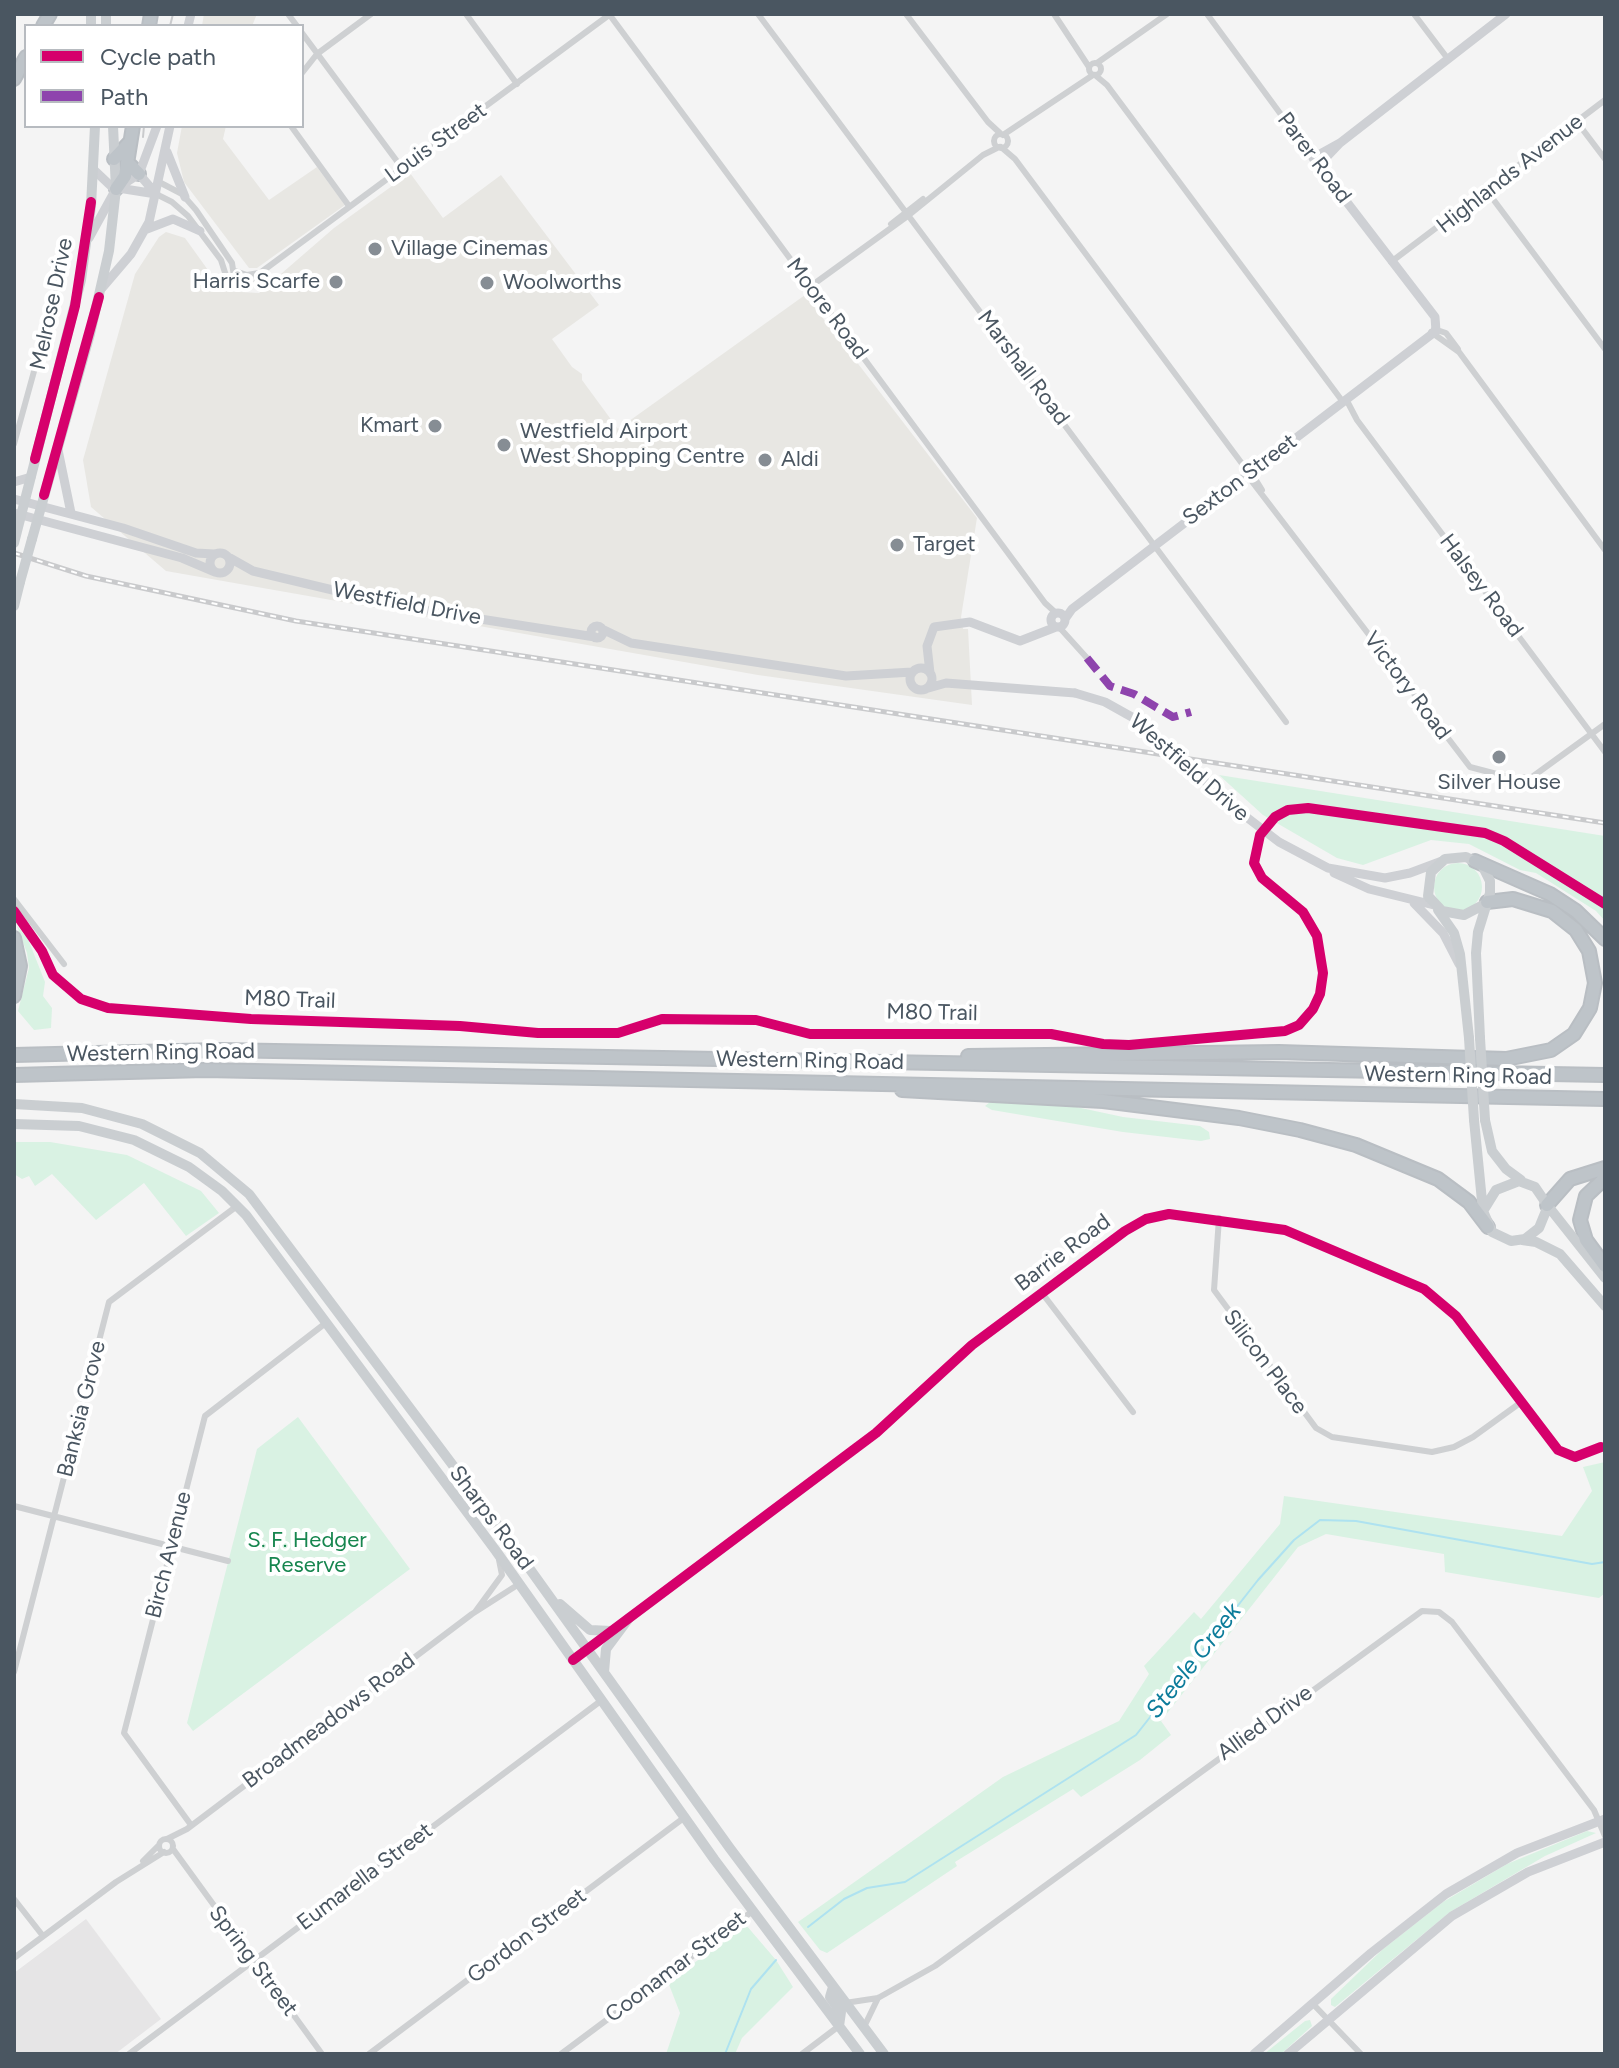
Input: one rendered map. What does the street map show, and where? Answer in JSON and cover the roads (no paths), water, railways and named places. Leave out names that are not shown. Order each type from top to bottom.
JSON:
[{"type":"highway","points":[[14,79],[24,61]]},
{"type":"highway","points":[[116,189],[125,176],[133,128]]},
{"type":"highway","points":[[114,159],[131,140]]},
{"type":"highway","points":[[127,162],[139,174]]},
{"type":"highway","points":[[1475,861],[1550,894],[1576,911],[1605,939]]},
{"type":"highway","points":[[844,1061],[1205,1052],[1506,1059],[1551,1050],[1574,1034],[1590,1008],[1595,976],[1589,951],[1576,930],[1552,911],[1513,899],[1487,902]]},
{"type":"highway","points":[[14,938],[20,966],[14,996]]},
{"type":"highway","points":[[14,1048],[48,1046],[75,1052]]},
{"type":"highway","name":"Western Ring Road","points":[[14,1055],[219,1050],[1605,1075]]},
{"type":"highway","name":"Western Ring Road","points":[[14,1075],[205,1070],[1605,1099]]},
{"type":"highway","points":[[792,1081],[962,1095],[1103,1101],[1239,1118],[1300,1130],[1356,1145],[1438,1179],[1469,1202],[1488,1227]]},
{"type":"highway","points":[[1547,1205],[1557,1190],[1570,1179],[1605,1168]]},
{"type":"highway","points":[[1605,1178],[1586,1196],[1580,1220],[1586,1240],[1605,1266]]},
{"type":"main road","points":[[1316,161],[1506,14]]},
{"type":"main road","name":"Melrose Drive","points":[[15,539],[19,500],[31,477],[75,306],[87,243],[95,128]]},
{"type":"main road","name":"Melrose Drive","points":[[14,606],[101,289],[116,189],[113,128]]},
{"type":"main road","points":[[87,243],[116,189],[139,174],[156,128]]},
{"type":"main road","points":[[101,289],[131,254],[147,229],[170,128]]},
{"type":"main road","points":[[166,149],[185,197]]},
{"type":"main road","points":[[94,153],[103,159],[114,159]]},
{"type":"main road","name":"Parer Road","points":[[1316,161],[1421,302],[1434,331]]},
{"type":"main road","points":[[93,169],[104,182],[116,189],[156,194]]},
{"type":"main road","points":[[139,174],[159,182]]},
{"type":"main road","points":[[139,174],[156,194]]},
{"type":"main road","points":[[147,229],[173,219],[200,231]]},
{"type":"main road","name":"Sexton Street","points":[[1058,620],[1434,331]]},
{"type":"main road","points":[[58,450],[71,513]]},
{"type":"main road","points":[[14,482],[31,477]]},
{"type":"main road","points":[[19,500],[71,513],[196,553],[224,553],[230,558],[229,568],[218,572],[210,563],[214,554]]},
{"type":"main road","name":"Westfield Drive","points":[[18,514],[182,558],[218,572],[253,571],[404,607],[561,632],[598,633],[631,643],[846,676],[894,675],[914,671]]},
{"type":"main road","name":"Westfield Drive","points":[[230,558],[253,571]]},
{"type":"main road","points":[[920,688],[910,679],[927,646],[931,629],[961,623],[974,624],[1015,641],[1036,636],[1058,620]]},
{"type":"main road","points":[[920,688],[931,682],[927,646]]},
{"type":"main road","points":[[914,671],[923,668],[930,674]]},
{"type":"main road","name":"Westfield Drive","points":[[930,674],[946,683]]},
{"type":"main road","points":[[894,675],[920,688]]},
{"type":"main road","name":"Westfield Drive","points":[[920,688],[946,683],[1075,693],[1105,702],[1146,726],[1232,806],[1279,842],[1358,885],[1435,906]]},
{"type":"main road","points":[[1474,1038],[1454,933],[1435,906],[1427,885],[1431,872],[1442,861],[1455,856],[1475,861],[1484,868],[1490,881],[1476,953],[1474,1038],[1483,1211],[1488,1227],[1504,1240],[1536,1242],[1560,1254],[1605,1306]]},
{"type":"main road","name":"Westfield Drive","points":[[1328,868],[1385,878],[1442,861]]},
{"type":"main road","points":[[1411,900],[1443,933],[1463,971]]},
{"type":"main road","points":[[1435,906],[1451,914],[1464,915],[1487,902]]},
{"type":"main road","name":"Sharps Road","points":[[14,1104],[82,1108],[122,1117],[200,1153],[249,1194],[509,1540],[729,1847],[884,2054]]},
{"type":"main road","points":[[116,1133],[122,1117]]},
{"type":"main road","points":[[1479,1120],[1497,1158],[1539,1192],[1605,1278]]},
{"type":"main road","name":"Sharps Road","points":[[14,1124],[79,1126],[116,1133],[189,1167],[237,1206],[496,1551],[714,1859],[860,2054]]},
{"type":"main road","points":[[1483,1211],[1499,1187],[1525,1181]]},
{"type":"main road","points":[[1521,1240],[1539,1228],[1547,1205]]},
{"type":"main road","points":[[509,1540],[521,1575],[519,1584]]},
{"type":"main road","points":[[539,1583],[590,1630],[611,1631]]},
{"type":"main road","points":[[604,1675],[606,1649],[629,1618]]},
{"type":"main road","points":[[1254,2054],[1407,1923],[1446,1894],[1517,1853],[1602,1820]]},
{"type":"main road","points":[[1288,2054],[1421,1939],[1468,1906],[1528,1872],[1605,1842]]},
{"type":"main road","points":[[714,1859],[729,1847]]},
{"type":"main road","points":[[833,1987],[830,1997],[841,2012],[839,2026]]},
{"type":"street","points":[[304,70],[317,54],[371,14]]},
{"type":"street","points":[[466,14],[517,84]]},
{"type":"street","name":"Louis Street","points":[[231,282],[249,282],[609,14]]},
{"type":"street","name":"Moore Road","points":[[609,14],[1087,658]]},
{"type":"street","name":"Marshall Road","points":[[758,14],[1286,722]]},
{"type":"street","name":"Victory Road","points":[[906,14],[1470,767],[1512,778],[1532,777],[1605,724]]},
{"type":"street","name":"Halsey Road","points":[[1054,14],[1605,752]]},
{"type":"street","points":[[811,286],[1167,14]]},
{"type":"street","name":"Parer Road","points":[[1207,14],[1316,161]]},
{"type":"street","points":[[1414,14],[1448,59]]},
{"type":"street","points":[[304,36],[402,168]]},
{"type":"street","name":"Highlands Avenue","points":[[1393,264],[1605,100]]},
{"type":"street","points":[[1577,122],[1605,159]]},
{"type":"street","points":[[292,128],[349,206]]},
{"type":"street","points":[[159,182],[185,197],[235,271]]},
{"type":"street","points":[[1487,191],[1605,349]]},
{"type":"street","points":[[156,194],[179,207],[200,231],[231,282]]},
{"type":"street","points":[[14,444],[18,412],[67,253],[64,244]]},
{"type":"street","points":[[231,282],[235,271]]},
{"type":"street","points":[[227,272],[251,275],[262,272]]},
{"type":"street","points":[[1434,331],[1459,352],[1605,550]]},
{"type":"street","points":[[14,899],[64,964]]},
{"type":"street","name":"Banksia Grove","points":[[14,1672],[109,1302],[237,1206]]},
{"type":"street","name":"Barrie Road","points":[[573,1660],[876,1433],[972,1345],[1146,1219],[1169,1214],[1219,1218],[1285,1230],[1424,1289],[1456,1316],[1558,1450],[1575,1457],[1601,1447]]},
{"type":"street","name":"Silicon Place","points":[[1219,1218],[1214,1290],[1316,1428],[1332,1437],[1432,1452],[1454,1447],[1473,1437],[1520,1403]]},
{"type":"street","points":[[1042,1293],[1133,1412]]},
{"type":"street","name":"Birch Avenue","points":[[189,1827],[124,1735],[205,1416],[327,1322]]},
{"type":"street","points":[[14,1506],[228,1561]]},
{"type":"street","name":"Broadmeadows Road","points":[[472,1614],[502,1575],[496,1551]]},
{"type":"street","name":"Broadmeadows Road","points":[[14,1958],[167,1847],[189,1827],[472,1614],[519,1584]]},
{"type":"street","name":"Allied Drive","points":[[845,2003],[878,1998],[940,1962],[1422,1611],[1433,1611],[1449,1618],[1602,1820]]},
{"type":"street","name":"Eumarella Street","points":[[129,2054],[602,1700]]},
{"type":"street","name":"Gordon Street","points":[[369,2054],[685,1817]]},
{"type":"street","points":[[1602,1820],[1605,1836]]},
{"type":"street","name":"Spring Street","points":[[167,1847],[322,2054]]},
{"type":"street","points":[[14,1899],[43,1936]]},
{"type":"street","name":"Coonamar Street","points":[[561,2054],[754,1910]]},
{"type":"street","points":[[863,2027],[878,1998]]},
{"type":"street","points":[[1313,2004],[1361,2054]]},
{"type":"street","points":[[802,2054],[839,2026]]},
{"type":"street","points":[[572,2046],[578,2054]]},
{"type":"waterway","name":"Steele Creek","points":[[808,1927],[844,1899],[867,1888],[905,1882],[1136,1735],[1258,1580],[1294,1540],[1320,1520],[1356,1521],[1592,1564],[1605,1562]]},
{"type":"waterway","points":[[725,2054],[751,1989],[776,1960]]},
{"type":"tram line","points":[[170,24],[173,14]]},
{"type":"tram line","points":[[143,137],[144,128]]},
{"type":"railway","points":[[14,553],[86,576],[296,621],[1605,823]]},
{"type":"place","name":"Village Cinemas","points":[[375,249]]},
{"type":"place","name":"Harris Scarfe","points":[[336,282]]},
{"type":"place","name":"Woolworths","points":[[487,283]]},
{"type":"place","name":"Kmart","points":[[435,426]]},
{"type":"place","name":"Westfield Airport West Shopping Centre","points":[[504,445]]},
{"type":"place","name":"Aldi","points":[[765,460]]},
{"type":"place","name":"Target","points":[[897,545]]},
{"type":"place","name":"Silver House","points":[[1499,757]]},
{"type":"park label","name":"S. F. Hedger Reserve","points":[[307,1554]]}]
